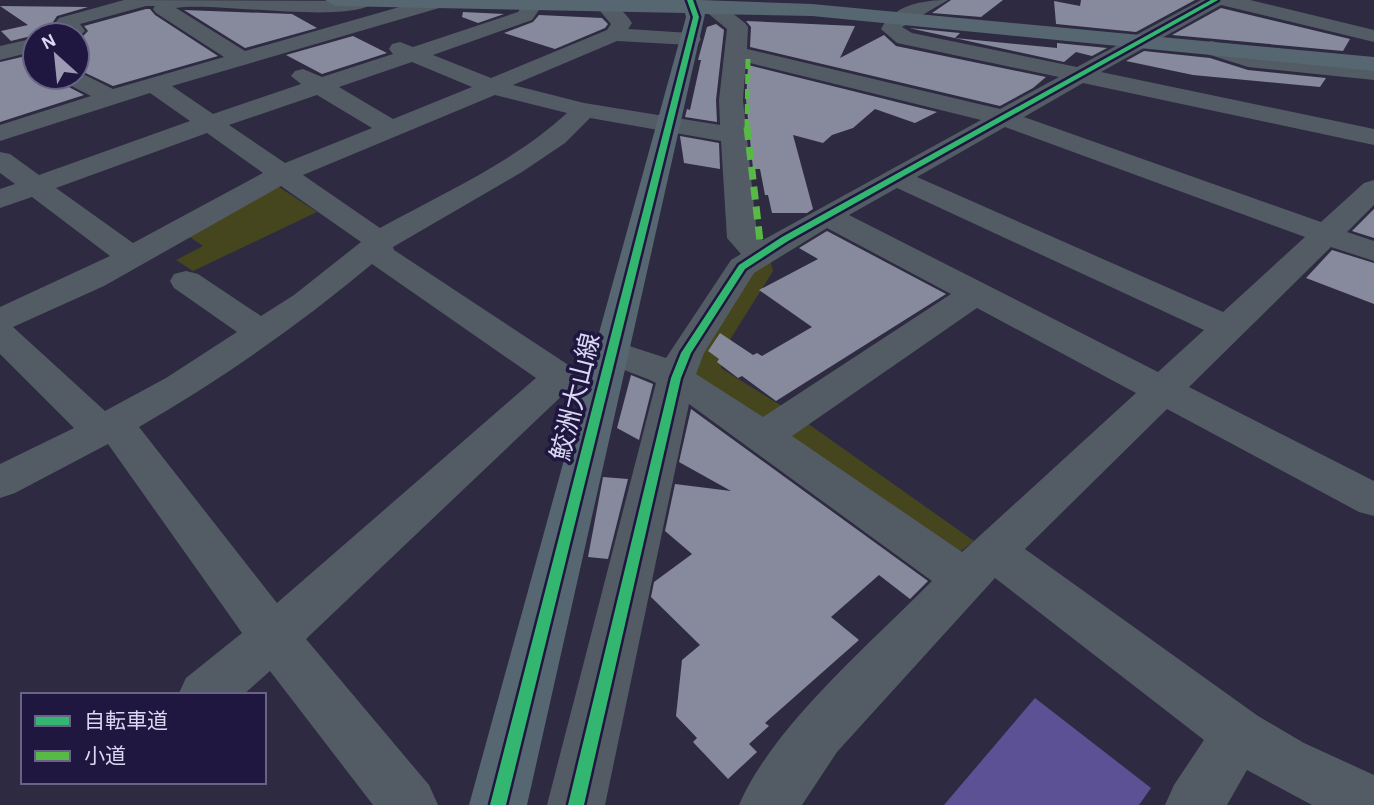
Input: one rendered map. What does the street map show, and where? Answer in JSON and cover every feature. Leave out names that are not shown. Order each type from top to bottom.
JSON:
[{"type":"main road","points":[[335,0],[620,8],[695,13],[812,10],[908,15]]},
{"type":"main road","points":[[761,0],[1211,44]]},
{"type":"main road","name":"鮫洲大山線","points":[[498,805],[591,372],[668,125],[695,13]]},
{"type":"street","points":[[938,0],[891,24],[891,29],[905,38],[1374,137]]},
{"type":"street","points":[[576,805],[676,378],[686,353],[742,267],[760,248],[897,178],[1214,0]]},
{"type":"street","points":[[1226,0],[1311,20],[1373,57]]},
{"type":"street","points":[[69,21],[137,1],[336,6],[357,5],[365,1]]},
{"type":"street","points":[[170,3],[163,9],[319,85],[391,129]]},
{"type":"street","points":[[0,133],[153,84],[437,3],[482,29]]},
{"type":"street","points":[[0,199],[209,123],[525,16],[523,6]]},
{"type":"street","points":[[1311,20],[1333,7]]},
{"type":"street","points":[[614,34],[622,23],[620,8]]},
{"type":"street","points":[[0,320],[92,279],[282,174],[614,34],[695,13],[738,27],[760,248]]},
{"type":"street","points":[[349,29],[492,86],[584,110],[734,135]]},
{"type":"street","points":[[1211,44],[1248,60],[1373,57]]},
{"type":"street","points":[[0,53],[21,48]]},
{"type":"street","points":[[741,54],[1004,118],[1374,252]]},
{"type":"street","points":[[741,54],[731,100],[742,238],[760,248]]},
{"type":"street","points":[[0,63],[21,64]]},
{"type":"street","points":[[153,84],[375,238],[380,255],[591,372]]},
{"type":"street","points":[[91,87],[111,97]]},
{"type":"street","points":[[0,482],[179,387],[306,302],[388,236],[523,159],[556,136],[584,110]]},
{"type":"street","points":[[0,160],[132,257]]},
{"type":"street","points":[[897,178],[1227,327]]},
{"type":"street","points":[[768,805],[818,734],[978,565],[1374,189]]},
{"type":"street","points":[[827,216],[1374,500]]},
{"type":"street","points":[[186,281],[262,333]]},
{"type":"street","points":[[763,436],[976,293]]},
{"type":"street","points":[[0,334],[108,427],[399,801]]},
{"type":"street","points":[[206,693],[591,372],[624,354],[676,378],[843,489],[978,565],[1284,762],[1374,805]]},
{"type":"street","points":[[1194,805],[1239,734]]},
{"type":"shaded area","points":[[273,183],[317,212],[193,271],[176,260],[203,246],[184,233]]},
{"type":"shaded area","points":[[770,260],[773,271],[721,354],[721,368],[785,408],[763,425],[689,375],[750,271]]},
{"type":"shaded area","points":[[800,418],[974,541],[961,551],[926,544],[777,434]]},
{"type":"shaded area","points":[[1035,698],[1151,788],[1139,805],[944,805]]},
{"type":"building","points":[[951,0],[1003,0],[981,17],[932,13]]},
{"type":"building","points":[[1081,0],[1195,0],[1136,32],[1056,24],[1054,1],[1080,6]]},
{"type":"building","points":[[0,6],[88,7],[57,16],[54,21],[22,21]]},
{"type":"building","points":[[1221,8],[1350,39],[1343,51],[1172,35]]},
{"type":"building","points":[[150,9],[218,56],[113,86],[91,76],[91,24]]},
{"type":"building","points":[[184,10],[292,14],[317,28],[245,48]]},
{"type":"building","points":[[463,12],[504,14],[478,23],[462,17]]},
{"type":"building","points":[[539,15],[602,18],[608,24],[605,28],[555,49],[504,33],[533,22]]},
{"type":"building","points":[[746,21],[855,26],[840,58],[884,35],[896,46],[1046,77],[1033,88],[1000,106],[750,47],[751,27]]},
{"type":"building","points":[[716,24],[724,30],[716,100],[717,122],[685,117],[687,109],[690,110],[701,60],[698,60],[707,27]]},
{"type":"building","points":[[21,27],[21,38],[11,41],[1,31]]},
{"type":"building","points":[[909,28],[960,33],[955,38],[1057,48],[1057,43],[1107,48],[1092,56],[1076,52],[1064,62]]},
{"type":"building","points":[[353,36],[387,53],[322,74],[286,55]]},
{"type":"building","points":[[1144,51],[1210,58],[1248,70],[1326,78],[1320,87],[1193,75],[1126,61]]},
{"type":"building","points":[[21,57],[21,91],[76,91],[84,95],[0,122],[0,62]]},
{"type":"building","points":[[748,65],[937,112],[915,123],[875,109],[853,128],[832,135],[823,143],[793,135],[813,209],[807,213],[772,213],[760,169],[753,169],[746,100]]},
{"type":"building","points":[[680,136],[719,143],[720,169],[684,163]]},
{"type":"building","points":[[1374,209],[1374,238],[1352,231]]},
{"type":"building","points":[[827,231],[946,294],[776,401],[742,376],[738,378],[717,362],[719,359],[708,351],[720,333],[753,355],[757,353],[762,356],[812,327],[759,290],[818,259],[799,248]]},
{"type":"building","points":[[1332,250],[1374,263],[1374,304],[1306,278]]},
{"type":"building","points":[[631,375],[653,384],[639,440],[617,428]]},
{"type":"building","points":[[691,409],[928,581],[910,599],[879,575],[831,617],[859,640],[765,723],[769,726],[749,744],[757,752],[728,779],[693,742],[697,738],[676,716],[682,660],[700,645],[651,597],[654,582],[692,554],[665,531],[675,484],[731,491],[679,462]]},
{"type":"building","points":[[603,477],[628,479],[608,559],[588,557]]},
{"type":"marked path","points":[[748,56],[747,135],[760,241]]},
{"type":"cycle path","points":[[498,805],[696,17],[690,0]]},
{"type":"cycle path","points":[[576,805],[676,378],[686,353],[742,267],[785,239],[1215,0]]}]
